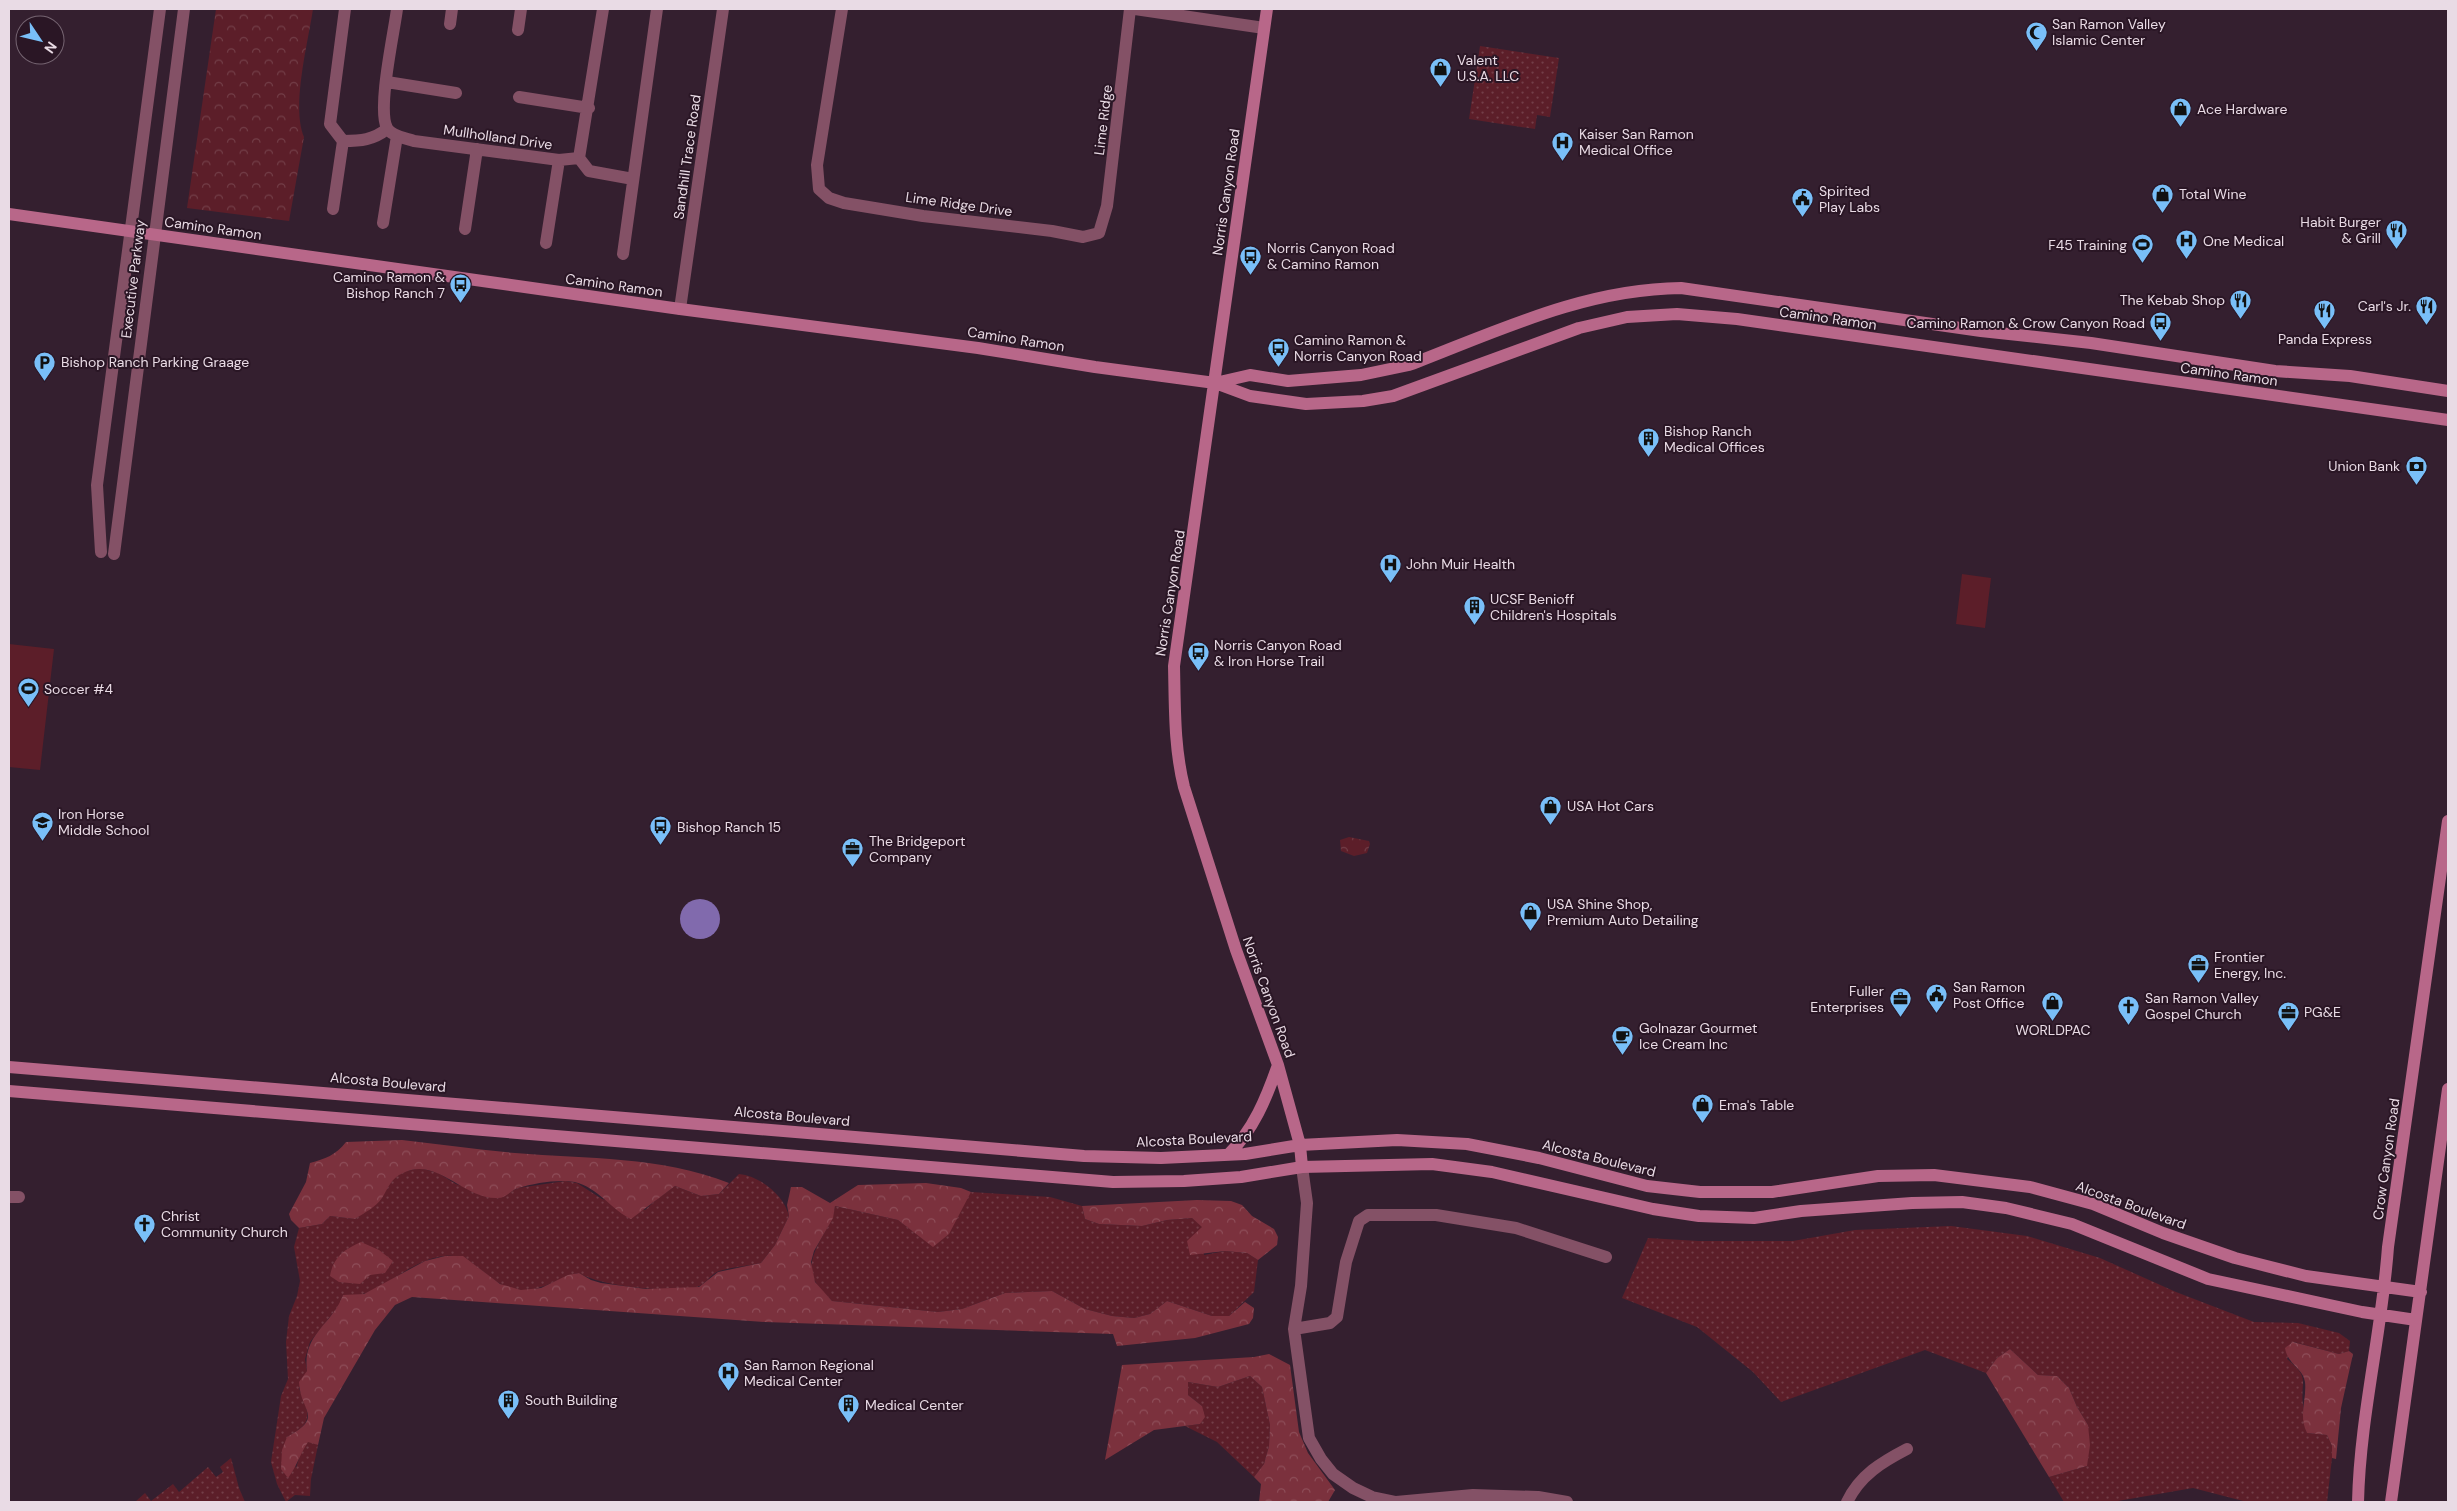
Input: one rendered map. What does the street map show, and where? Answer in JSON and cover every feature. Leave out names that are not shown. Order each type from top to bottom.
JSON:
[{"type":"main road","name":"Norris Canyon Road","points":[[1267,9],[1174,666],[1174,712],[1178,764],[1196,830],[1278,1065],[1300,1145],[1302,1167]]},
{"type":"main road","name":"Camino Ramon","points":[[9,214],[680,309],[978,348],[1095,367],[1215,383],[1250,396],[1306,404],[1362,401],[1393,396],[1579,328],[1627,317],[1676,314],[1737,320],[2448,420]]},
{"type":"main road","name":"Camino Ramon","points":[[1215,383],[1250,375],[1288,380],[1361,375],[1383,371],[1409,365],[1586,299],[1649,288],[1681,288],[1981,331],[2091,343],[2275,371],[2350,376],[2448,391]]},
{"type":"main road","name":"Crow Canyon Road","points":[[2358,1502],[2364,1424],[2386,1286],[2388,1247],[2448,821]]},
{"type":"main road","points":[[1228,1155],[1238,1145],[1258,1117],[1278,1065]]},
{"type":"main road","name":"Alcosta Boulevard","points":[[9,1067],[1084,1156],[1161,1158],[1228,1155],[1300,1145],[1397,1140],[1467,1144],[1539,1158],[1647,1186],[1700,1192],[1772,1192],[1878,1176],[1934,1175],[2030,1187],[2093,1204],[2163,1233],[2235,1258],[2306,1276],[2421,1292]]},
{"type":"main road","points":[[2391,1502],[2448,1089]]},
{"type":"main road","points":[[9,1092],[1113,1182],[1184,1181],[1241,1177],[1302,1167],[1432,1164],[1492,1172],[1653,1209],[1699,1216],[1754,1218],[1802,1211],[1912,1203],[1962,1202],[2006,1208],[2072,1224],[2208,1279],[2381,1315],[2416,1320]]},
{"type":"street","name":"Executive Parkway","points":[[160,9],[97,485],[107,553],[184,9]]},
{"type":"street","points":[[333,209],[344,141],[330,124],[345,9]]},
{"type":"street","points":[[383,223],[392,133],[382,111],[397,9]]},
{"type":"street","points":[[450,24],[452,9]]},
{"type":"street","points":[[518,30],[521,9]]},
{"type":"street","points":[[603,9],[579,158],[589,171],[634,179]]},
{"type":"street","points":[[623,254],[657,9]]},
{"type":"street","name":"Sandhill Trace Road","points":[[680,309],[723,9]]},
{"type":"street","name":"Lime Ridge Drive","points":[[842,9],[818,165],[819,189],[829,198],[844,203],[923,216],[1052,231],[1083,237],[1098,233]]},
{"type":"street","name":"Lime Ridge","points":[[1098,233],[1107,206],[1130,9]]},
{"type":"street","points":[[1135,9],[1264,28]]},
{"type":"street","points":[[387,82],[456,92]]},
{"type":"street","points":[[519,97],[588,108]]},
{"type":"street","points":[[344,141],[392,133]]},
{"type":"street","name":"Mullholland Drive","points":[[392,133],[414,141],[559,160],[579,158]]},
{"type":"street","points":[[465,230],[477,149]]},
{"type":"street","points":[[546,243],[559,160]]},
{"type":"street","points":[[1302,1167],[1307,1203],[1300,1286],[1294,1329],[1309,1438],[1333,1474],[1353,1488],[1372,1497],[1396,1502],[1473,1496],[1538,1497],[1568,1502]]},
{"type":"street","points":[[1294,1329],[1330,1323],[1337,1317],[1346,1262],[1359,1221],[1368,1214],[1436,1215],[1516,1228],[1606,1257]]},
{"type":"street","points":[[1847,1502],[1854,1487],[1879,1464],[1907,1450]]},
{"type":"green space","points":[[216,9],[313,9],[300,92],[300,124],[304,137],[289,221],[187,208]]},
{"type":"green space","points":[[1480,46],[1559,58],[1550,117],[1537,115],[1535,129],[1469,119]]},
{"type":"green space","points":[[1962,574],[1991,578],[1985,628],[1956,624]]},
{"type":"green space","name":"Soccer #4","points":[[9,644],[54,649],[40,770],[9,767]]},
{"type":"green space","points":[[1349,837],[1369,841],[1367,853],[1354,856],[1341,851],[1340,840]]},
{"type":"green space","points":[[402,1140],[501,1152],[650,1163],[703,1174],[729,1183],[719,1194],[701,1196],[675,1186],[631,1219],[590,1189],[575,1182],[554,1181],[532,1185],[518,1188],[498,1198],[474,1193],[439,1174],[415,1169],[395,1178],[382,1198],[370,1210],[355,1219],[330,1216],[322,1224],[299,1228],[291,1220],[289,1214],[306,1182],[310,1163],[330,1156],[346,1142]]},
{"type":"green space","points":[[420,1168],[438,1173],[456,1184],[499,1198],[518,1188],[565,1181],[577,1183],[602,1199],[645,1210],[675,1186],[701,1196],[719,1194],[739,1174],[755,1178],[770,1188],[782,1201],[789,1216],[775,1245],[761,1263],[719,1271],[697,1287],[685,1289],[636,1288],[603,1282],[579,1273],[544,1286],[522,1290],[500,1284],[465,1259],[455,1256],[444,1256],[423,1262],[366,1293],[343,1295],[340,1304],[310,1342],[305,1359],[307,1371],[299,1388],[307,1411],[306,1422],[296,1432],[287,1437],[296,1468],[301,1452],[308,1441],[318,1445],[311,1479],[310,1496],[295,1495],[286,1502],[277,1484],[271,1462],[281,1396],[288,1379],[286,1342],[289,1316],[297,1296],[300,1281],[294,1247],[299,1228],[322,1224],[330,1216],[355,1219],[381,1199],[388,1182],[403,1172]]},
{"type":"green space","points":[[926,1183],[961,1188],[971,1192],[949,1234],[933,1247],[898,1220],[835,1206],[833,1218],[814,1251],[811,1262],[815,1282],[832,1301],[938,1312],[962,1309],[1005,1293],[1052,1291],[1085,1309],[1112,1316],[1134,1318],[1150,1314],[1167,1301],[1212,1316],[1229,1316],[1245,1302],[1254,1308],[1253,1318],[1249,1324],[1195,1338],[1117,1346],[1113,1334],[765,1322],[412,1297],[395,1305],[375,1330],[324,1418],[318,1445],[308,1442],[288,1478],[281,1469],[282,1450],[287,1437],[305,1424],[308,1418],[299,1382],[307,1371],[309,1348],[343,1295],[364,1294],[425,1261],[445,1256],[463,1256],[500,1284],[521,1290],[541,1288],[568,1275],[579,1273],[601,1283],[646,1289],[699,1287],[718,1272],[761,1263],[775,1245],[789,1216],[787,1205],[791,1187],[802,1187],[830,1203],[858,1185]]},
{"type":"green space","points":[[971,1192],[1050,1197],[1082,1206],[1085,1219],[1099,1224],[1142,1226],[1167,1220],[1192,1218],[1203,1227],[1204,1255],[1225,1251],[1247,1253],[1258,1260],[1254,1292],[1229,1316],[1212,1316],[1167,1301],[1150,1314],[1134,1318],[1112,1316],[1085,1309],[1052,1291],[1005,1293],[962,1309],[938,1312],[832,1301],[819,1288],[812,1273],[812,1264],[814,1254],[829,1225],[835,1206],[898,1220],[933,1246]]},
{"type":"green space","points":[[1197,1200],[1231,1201],[1242,1205],[1252,1216],[1274,1229],[1278,1237],[1277,1245],[1258,1260],[1247,1253],[1225,1251],[1190,1255],[1187,1241],[1202,1227],[1192,1218],[1167,1220],[1142,1226],[1099,1224],[1085,1219],[1082,1206]]},
{"type":"green space","points":[[1951,1226],[2027,1236],[2100,1258],[2176,1292],[2254,1322],[2298,1323],[2339,1333],[2350,1341],[2349,1351],[2339,1354],[2294,1342],[2287,1359],[2302,1375],[2303,1408],[2307,1433],[2327,1435],[2332,1446],[2327,1502],[2247,1502],[2193,1488],[2112,1502],[2064,1502],[2049,1477],[2087,1466],[2088,1425],[2077,1407],[2069,1388],[2057,1376],[2038,1375],[2010,1349],[1997,1358],[1986,1373],[1925,1350],[1781,1402],[1753,1372],[1697,1327],[1622,1298],[1648,1238],[1699,1241],[1793,1241],[1855,1230]]},
{"type":"green space","points":[[361,1242],[379,1250],[393,1261],[385,1273],[370,1275],[360,1284],[339,1282],[330,1276],[337,1259]]},
{"type":"green space","points":[[2293,1342],[2339,1354],[2349,1351],[2353,1354],[2341,1408],[2336,1459],[2332,1458],[2332,1446],[2327,1435],[2307,1433],[2304,1426],[2304,1377],[2289,1359],[2285,1348]]},
{"type":"green space","points":[[2010,1349],[2038,1375],[2057,1376],[2069,1388],[2077,1407],[2088,1425],[2090,1445],[2087,1466],[2049,1477],[1986,1373],[1997,1358]]},
{"type":"green space","points":[[1269,1354],[1290,1365],[1299,1432],[1308,1453],[1335,1490],[1328,1502],[1259,1502],[1261,1484],[1254,1477],[1264,1464],[1269,1446],[1270,1425],[1262,1387],[1250,1376],[1218,1387],[1188,1382],[1188,1395],[1202,1406],[1205,1417],[1200,1424],[1154,1430],[1105,1460],[1122,1365],[1254,1357]]},
{"type":"green space","points":[[1250,1376],[1262,1387],[1270,1425],[1269,1446],[1264,1464],[1254,1477],[1217,1442],[1185,1426],[1200,1424],[1202,1406],[1188,1395],[1188,1382],[1218,1387]]},
{"type":"green space","points":[[231,1458],[245,1502],[135,1502],[145,1493],[151,1501],[173,1484],[179,1492],[208,1467],[216,1477],[223,1472],[220,1467]]},
{"type":"shaded area","points":[[704,899],[711,902],[717,908],[720,919],[719,927],[711,936],[704,939],[696,939],[689,936],[681,927],[680,915],[683,908],[692,900]]},
{"type":"place","name":"San Ramon Valley Islamic Center","points":[[2036,51]]},
{"type":"place","name":"Valent U.S.A. LLC","points":[[1441,87]]},
{"type":"place","name":"Ace Hardware","points":[[2181,128]]},
{"type":"place","name":"Kaiser San Ramon Medical Office","points":[[1563,161]]},
{"type":"place","name":"Total Wine","points":[[2163,213]]},
{"type":"place","name":"Spirited Play Labs","points":[[1803,218]]},
{"type":"place","name":"Habit Burger & Grill","points":[[2397,249]]},
{"type":"place","name":"One Medical","points":[[2187,260]]},
{"type":"place","name":"F45 Training","points":[[2143,264]]},
{"type":"place","name":"Norris Canyon Road & Camino Ramon","points":[[1251,275]]},
{"type":"place","name":"Camino Ramon & Bishop Ranch 7","points":[[461,304]]},
{"type":"place","name":"The Kebab Shop","points":[[2241,319]]},
{"type":"place","name":"Carl's Jr.","points":[[2427,325]]},
{"type":"place","name":"Panda Express","points":[[2325,330]]},
{"type":"place","name":"Camino Ramon & Crow Canyon Road","points":[[2161,342]]},
{"type":"place","name":"Camino Ramon & Norris Canyon Road","points":[[1278,367]]},
{"type":"place","name":"Bishop Ranch Parking Graage","points":[[45,381]]},
{"type":"place","name":"Bishop Ranch Medical Offices","points":[[1648,458]]},
{"type":"place","name":"Union Bank","points":[[2416,485]]},
{"type":"place","name":"John Muir Health","points":[[1390,583]]},
{"type":"place","name":"UCSF Benioff Children's Hospitals","points":[[1474,626]]},
{"type":"place","name":"Norris Canyon Road & Iron Horse Trail","points":[[1198,672]]},
{"type":"place","name":"Soccer #4","points":[[28,708]]},
{"type":"place","name":"USA Hot Cars","points":[[1551,825]]},
{"type":"place","name":"Iron Horse Middle School","points":[[42,841]]},
{"type":"place","name":"Bishop Ranch 15","points":[[661,846]]},
{"type":"place","name":"The Bridgeport Company","points":[[853,868]]},
{"type":"place","name":"USA Shine Shop, Premium Auto Detailing","points":[[1531,931]]},
{"type":"place","name":"Frontier Energy, Inc.","points":[[2198,984]]},
{"type":"place","name":"San Ramon Post Office","points":[[1937,1014]]},
{"type":"place","name":"Fuller Enterprises","points":[[1900,1018]]},
{"type":"place","name":"WORLDPAC","points":[[2053,1021]]},
{"type":"place","name":"San Ramon Valley Gospel Church","points":[[2129,1025]]},
{"type":"place","name":"PG&E","points":[[2288,1031]]},
{"type":"place","name":"Golnazar Gourmet Ice Cream Inc","points":[[1623,1055]]},
{"type":"place","name":"Ema's Table","points":[[1703,1124]]},
{"type":"place","name":"Christ Community Church","points":[[145,1243]]},
{"type":"place","name":"San Ramon Regional Medical Center","points":[[728,1392]]},
{"type":"place","name":"South Building","points":[[509,1419]]},
{"type":"place","name":"Medical Center","points":[[849,1424]]}]
